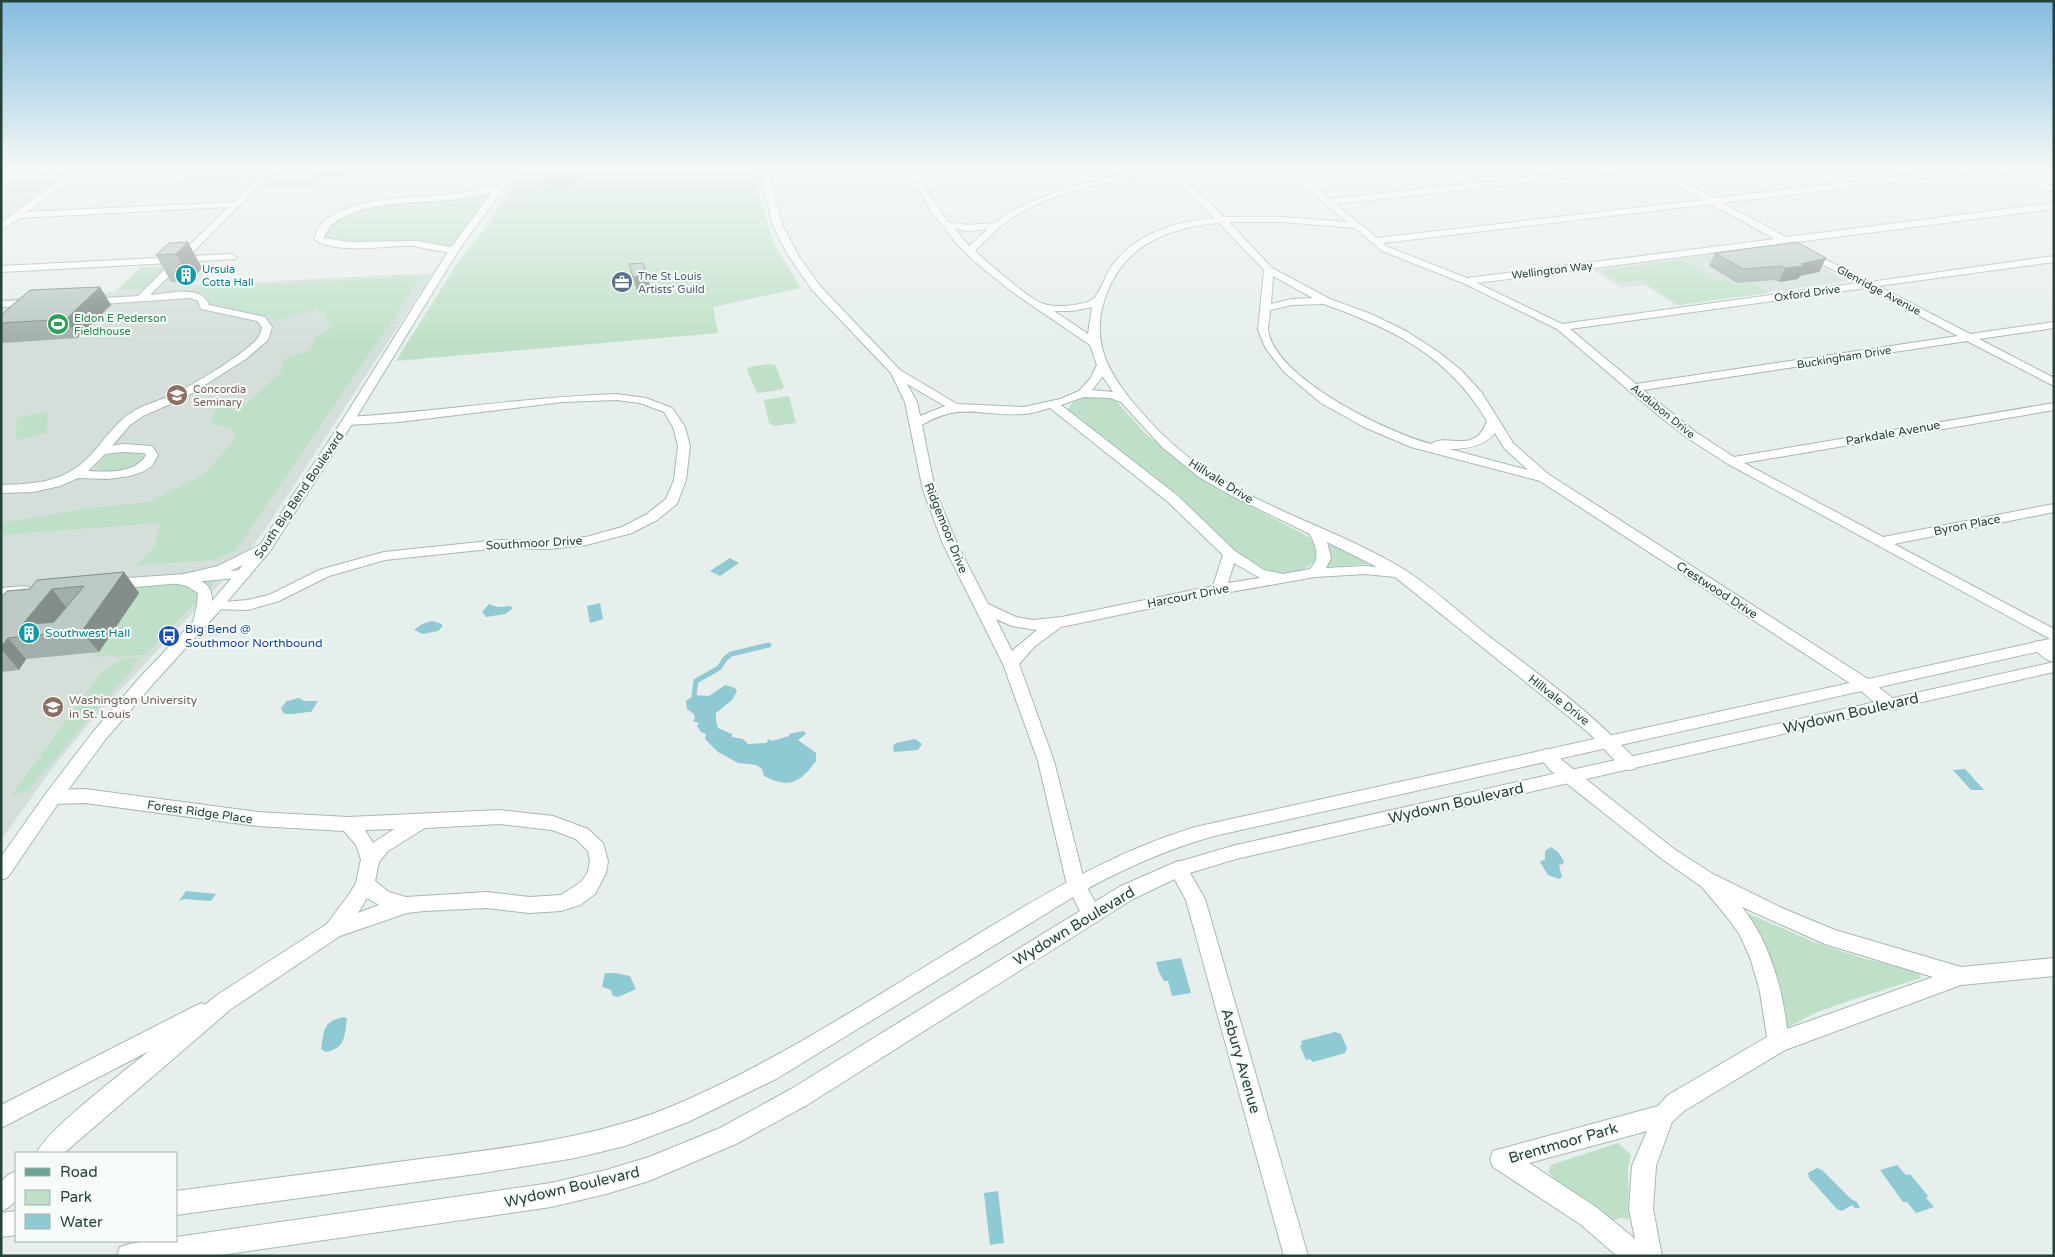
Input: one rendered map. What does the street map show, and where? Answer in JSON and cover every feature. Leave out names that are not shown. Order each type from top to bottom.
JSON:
[{"type":"street","points":[[141,298],[215,227]]},
{"type":"street","points":[[323,227],[319,239],[331,244],[406,243],[454,250]]},
{"type":"street","name":"South Big Bend Boulevard","points":[[1,872],[53,797],[99,736],[216,606],[265,548],[348,421],[454,250],[471,227]]},
{"type":"street","name":"Ridgemoor Drive","points":[[778,227],[793,255],[816,289],[896,372],[910,402],[922,463],[939,516],[961,567],[1011,664],[1029,711],[1046,761],[1076,885],[1091,913]]},
{"type":"street","points":[[948,227],[1002,279],[1094,343]]},
{"type":"street","points":[[960,227],[981,227]]},
{"type":"street","points":[[970,250],[995,227]]},
{"type":"street","name":"Hillvale Drive","points":[[1182,227],[1146,239],[1136,246],[1114,268],[1098,300],[1093,332],[1094,343],[1102,364],[1132,411],[1197,470],[1240,495],[1369,556],[1401,574],[1609,741],[1629,764]]},
{"type":"street","name":"Crestwood Drive","points":[[1228,227],[1268,270],[1326,301],[1367,316],[1402,332],[1457,372],[1478,395],[1508,445],[1543,477],[1865,685],[1890,704]]},
{"type":"street","name":"Audubon Drive","points":[[1359,227],[1390,251],[1466,281],[1561,326],[1693,436],[1732,461],[1881,542],[2050,645]]},
{"type":"street","points":[[1375,241],[1499,227]]},
{"type":"street","name":"Glenridge Avenue","points":[[1760,227],[2054,383]]},
{"type":"street","name":"Wellington Way","points":[[1466,281],[1891,227]]},
{"type":"street","points":[[1,269],[232,257]]},
{"type":"street","name":"Oxford Drive","points":[[1561,326],[2054,260]]},
{"type":"street","name":"Crestwood Drive","points":[[1268,270],[1263,330],[1271,349],[1288,370],[1325,401],[1368,424],[1415,444],[1543,477]]},
{"type":"street","points":[[1,489],[33,488],[55,483],[76,474],[91,463],[126,422],[139,413],[180,396],[242,357],[264,338],[267,327],[261,319],[205,308],[203,300],[199,297],[174,295],[78,302]]},
{"type":"street","points":[[1040,306],[1074,308],[1089,305],[1098,300]]},
{"type":"street","name":"Crestwood Drive","points":[[1266,308],[1292,302],[1326,301]]},
{"type":"street","points":[[1,304],[26,302],[43,304]]},
{"type":"street","name":"Buckingham Drive","points":[[1634,388],[2054,325]]},
{"type":"street","points":[[915,424],[928,416],[954,407],[1024,411],[1052,405],[1083,392],[1095,380],[1102,364]]},
{"type":"street","points":[[896,372],[954,407]]},
{"type":"street","points":[[1083,392],[1105,394],[1123,399]]},
{"type":"street","name":"Southmoor Drive","points":[[216,606],[248,605],[274,598],[324,573],[384,556],[499,544],[576,542],[627,530],[652,517],[672,501],[680,480],[684,446],[679,427],[668,410],[642,400],[616,397],[562,399],[398,418],[348,421]]},
{"type":"street","points":[[1052,405],[1173,498],[1230,554],[1260,573],[1284,579]]},
{"type":"street","name":"Parkdale Avenue","points":[[1732,461],[2054,406]]},
{"type":"street","name":"Crestwood Drive","points":[[1415,444],[1457,445],[1476,441],[1488,434],[1493,421]]},
{"type":"street","points":[[76,474],[104,475],[124,473],[146,465],[152,455],[148,449],[140,448],[103,450]]},
{"type":"street","name":"Byron Place","points":[[1881,542],[2054,508]]},
{"type":"street","points":[[1315,573],[1323,564],[1324,552],[1316,532]]},
{"type":"street","points":[[176,580],[223,569],[265,548]]},
{"type":"street","points":[[1219,589],[1230,554]]},
{"type":"street","name":"Harcourt Drive","points":[[982,607],[1012,621],[1033,625],[1062,622],[1219,589],[1315,573],[1365,570],[1401,574]]},
{"type":"street","points":[[102,585],[244,574]]},
{"type":"street","points":[[176,580],[199,584],[204,589],[206,600],[199,625]]},
{"type":"street","points":[[1,593],[44,590]]},
{"type":"street","name":"Harcourt Drive","points":[[1011,664],[1024,647],[1039,634],[1062,622]]},
{"type":"street","name":"Wydown Boulevard","points":[[178,1203],[483,1162],[575,1147],[625,1135],[680,1114],[768,1072],[1076,885],[1115,863],[1170,840],[1214,828],[2050,645]]},
{"type":"street","name":"Wydown Boulevard","points":[[130,1256],[533,1198],[606,1182],[649,1169],[687,1154],[770,1114],[1091,913],[1126,893],[1178,869],[1246,850],[2054,667]]},
{"type":"street","name":"Brentmoor Park","points":[[1546,755],[1570,777],[1668,854],[1706,880],[1775,914],[1832,938],[1961,976]]},
{"type":"street","name":"Forest Ridge Place","points":[[53,797],[85,796],[257,820],[348,824],[500,817],[553,823],[582,834],[597,848],[599,861],[597,873],[588,888],[573,899],[561,903],[529,905],[486,900],[407,905],[389,902],[378,896],[365,883]]},
{"type":"street","name":"Forest Ridge Place","points":[[333,930],[357,899],[365,883],[370,859],[382,846],[420,822]]},
{"type":"street","points":[[348,824],[360,834],[370,859]]},
{"type":"street","name":"Asbury Avenue","points":[[1178,869],[1195,899],[1296,1256]]},
{"type":"street","name":"Brentmoor Park","points":[[1706,880],[1738,916],[1766,969],[1774,1006],[1778,1042]]},
{"type":"street","name":"Forest Ridge Place","points":[[1,1117],[224,1002],[333,930],[407,905]]},
{"type":"street","name":"Brentmoor Park","points":[[1650,1256],[1641,1210],[1644,1166],[1664,1115],[1676,1103],[1778,1042],[1961,976],[2054,967]]},
{"type":"street","name":"Forest Ridge Place","points":[[49,1152],[80,1123],[224,1002]]},
{"type":"street","name":"Brentmoor Park","points":[[1635,1256],[1585,1214],[1501,1160],[1664,1115]]},
{"type":"street","points":[[1,1198],[15,1184]]},
{"type":"street","points":[[1,1225],[15,1223]]},
{"type":"shaded area","points":[[1782,245],[1849,281],[1676,305],[1645,285],[1621,288],[1593,270]]},
{"type":"shaded area","name":"Concordia Seminary","points":[[215,263],[194,285],[433,273],[264,531],[240,562],[84,729],[51,770],[1,840],[1,299],[115,292],[141,267]]},
{"type":"green space","points":[[323,227],[471,227],[454,250],[436,246],[353,245],[319,239]]},
{"type":"green space","points":[[486,227],[769,227],[773,242],[801,288],[713,307],[718,333],[396,361],[455,267]]},
{"type":"green space","points":[[1683,260],[1715,280],[1725,278],[1735,284],[1752,283],[1768,293],[1679,305],[1641,280],[1619,283],[1601,271]]},
{"type":"green space","points":[[169,267],[146,289],[117,290],[140,268]]},
{"type":"green space","points":[[422,276],[236,550],[213,560],[137,565],[155,547],[160,523],[1,535],[1,523],[84,509],[148,502],[203,475],[236,439],[231,428],[210,424],[216,409],[248,403],[281,372],[284,359],[311,350],[315,337],[331,328],[324,312],[316,309],[275,321],[268,316],[214,307],[210,304],[206,294],[171,293],[171,290]]},
{"type":"green space","points":[[768,364],[775,365],[784,387],[781,390],[757,393],[747,370],[750,367]]},
{"type":"green space","points":[[789,396],[796,423],[774,426],[769,423],[764,400]]},
{"type":"green space","points":[[1084,397],[1111,398],[1116,401],[1145,433],[1187,468],[1220,490],[1309,537],[1316,548],[1316,559],[1304,569],[1282,574],[1267,572],[1242,558],[1165,486],[1072,415],[1068,410],[1072,403]]},
{"type":"green space","points":[[48,411],[47,433],[16,440],[17,418]]},
{"type":"green space","points":[[126,450],[141,453],[145,460],[134,466],[107,472],[96,467],[109,455]]},
{"type":"green space","points":[[1329,545],[1338,547],[1369,564],[1329,567],[1327,566]]},
{"type":"green space","points":[[217,580],[146,654],[116,657],[112,655],[92,658],[140,586]]},
{"type":"green space","points":[[142,657],[28,790],[10,797],[101,673],[122,659]]},
{"type":"green space","points":[[1747,913],[1814,942],[1862,958],[1914,971],[1919,973],[1921,978],[1815,1013],[1788,1027],[1785,1025],[1779,982],[1769,954],[1746,916]]},
{"type":"green space","points":[[1618,1143],[1631,1155],[1628,1168],[1629,1219],[1619,1218],[1612,1221],[1560,1184],[1548,1172],[1551,1165]]},
{"type":"water","points":[[730,558],[739,563],[720,576],[710,571]]},
{"type":"water","points":[[600,603],[603,619],[590,623],[587,606]]},
{"type":"water","points":[[489,604],[497,607],[510,606],[513,608],[505,614],[486,617],[482,612]]},
{"type":"water","points":[[432,621],[442,624],[438,631],[423,634],[414,630],[422,624]]},
{"type":"water","points":[[725,685],[735,688],[737,691],[732,700],[716,713],[718,728],[732,734],[732,737],[743,739],[748,744],[766,743],[769,739],[772,741],[789,736],[789,734],[804,731],[806,734],[798,740],[816,753],[816,761],[805,774],[793,782],[787,783],[773,780],[764,776],[762,769],[756,765],[738,763],[718,752],[705,739],[706,734],[701,732],[697,726],[699,723],[693,721],[695,718],[694,714],[687,709],[686,701],[694,695],[709,696]]},
{"type":"water","points":[[299,698],[304,701],[318,701],[311,712],[283,713],[281,708],[287,701]]},
{"type":"water","points":[[915,739],[922,744],[918,750],[894,752],[893,746],[896,743]]},
{"type":"water","points":[[1965,769],[1984,790],[1971,790],[1953,770]]},
{"type":"water","points":[[1551,847],[1558,852],[1564,861],[1563,864],[1559,865],[1562,877],[1559,879],[1548,875],[1540,862],[1545,859],[1545,851]]},
{"type":"water","points":[[186,891],[216,894],[211,901],[184,899],[179,901]]},
{"type":"water","points":[[1181,958],[1191,993],[1172,996],[1168,981],[1164,981],[1156,962]]},
{"type":"water","points":[[605,973],[630,976],[636,989],[618,997],[613,996],[611,990],[602,987]]},
{"type":"water","points":[[344,1017],[347,1019],[341,1045],[326,1052],[321,1049],[324,1031],[328,1024]]},
{"type":"water","points":[[1335,1032],[1341,1034],[1347,1048],[1345,1053],[1313,1062],[1310,1059],[1306,1060],[1300,1046],[1302,1044],[1301,1041]]},
{"type":"water","points":[[1897,1165],[1906,1175],[1910,1174],[1928,1196],[1926,1198],[1934,1207],[1916,1213],[1907,1202],[1903,1202],[1880,1170]]},
{"type":"water","points":[[1817,1168],[1822,1170],[1851,1199],[1857,1202],[1860,1208],[1855,1208],[1852,1205],[1842,1211],[1837,1209],[1809,1178],[1808,1173]]},
{"type":"water","points":[[998,1191],[1004,1243],[990,1245],[984,1193]]},
{"type":"building","points":[[188,242],[176,254],[156,255],[169,243]]},
{"type":"building","points":[[1797,242],[1826,258],[1801,264],[1805,266],[1743,269],[1715,253]]},
{"type":"building","points":[[643,263],[647,275],[633,277],[629,264]]},
{"type":"building","points":[[100,287],[66,319],[1,323],[1,315],[30,290]]},
{"type":"building","points":[[124,572],[82,631],[8,638],[1,647],[1,597],[7,591],[30,589],[37,580]],"holes":[[[84,586],[54,622],[22,625],[52,589]]]},
{"type":"waterway","points":[[694,695],[696,681],[719,668],[731,654],[769,645]]},
{"type":"place","name":"Ursula Cotta Hall","points":[[186,275]]},
{"type":"place","name":"The St Louis Artists' Guild","points":[[622,282]]},
{"type":"place","name":"Eldon E Pederson Fieldhouse","points":[[58,324]]},
{"type":"place","name":"Concordia Seminary","points":[[177,395]]},
{"type":"place","name":"Southwest Hall","points":[[29,633]]},
{"type":"place","name":"Big Bend @ Southmoor Northbound","points":[[169,636]]},
{"type":"place","name":"Washington University in St. Louis","points":[[53,707]]}]
